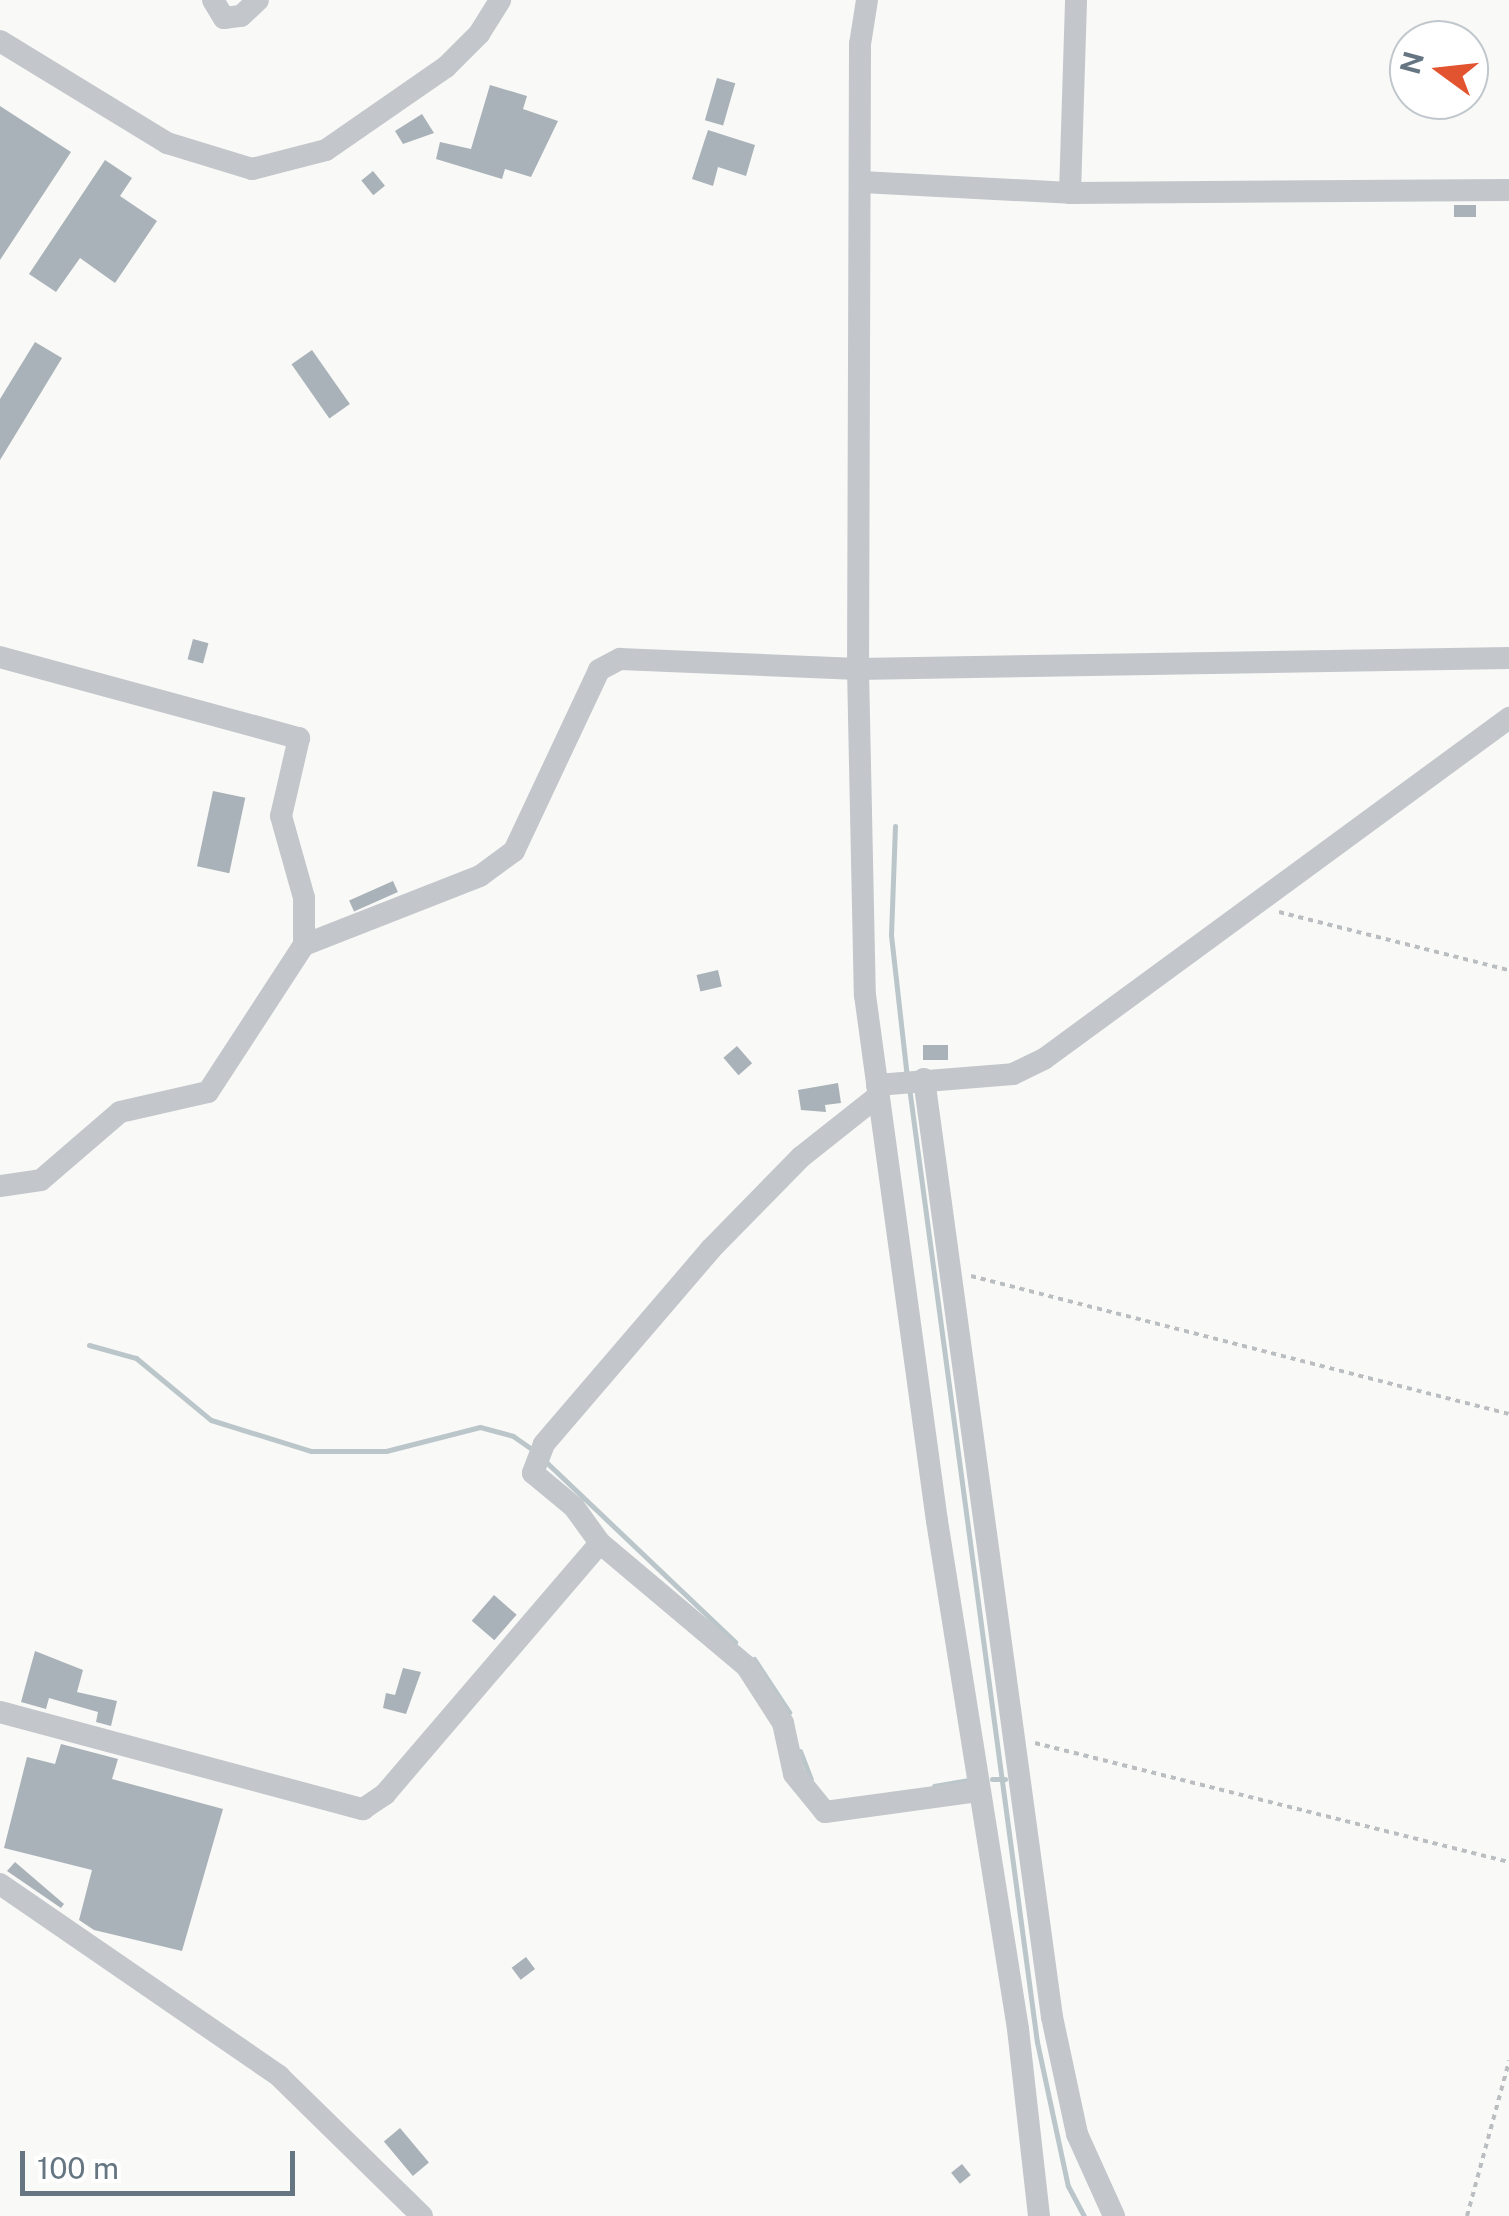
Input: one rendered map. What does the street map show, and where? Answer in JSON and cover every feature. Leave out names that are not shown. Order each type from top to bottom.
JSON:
[{"type":"street","points":[[213,0],[224,18],[241,16],[258,0]]},
{"type":"street","points":[[3,47],[167,143],[252,170],[285,166],[326,150],[446,67],[479,34],[500,0]]},
{"type":"street","points":[[868,0],[860,44],[858,669],[865,996],[897,1085],[952,1271],[1052,2017],[1077,2134],[1114,2216]]},
{"type":"street","points":[[1070,194],[1076,0]]},
{"type":"street","points":[[862,182],[1070,194],[1509,190]]},
{"type":"street","points":[[0,657],[299,738],[281,816],[304,898],[304,945],[208,1092],[120,1112],[42,1180],[0,1186]]},
{"type":"street","points":[[304,945],[480,876],[514,851],[598,670],[620,660],[858,669],[1509,658]]},
{"type":"street","points":[[978,1791],[826,1812],[794,1774],[778,1711],[747,1667],[600,1544],[574,1507],[533,1472],[538,1452],[736,1222],[801,1156],[897,1085],[1012,1074],[1044,1060],[1260,907],[1338,841],[1509,718]]},
{"type":"street","points":[[897,1085],[978,1791],[1018,2030],[1040,2216]]},
{"type":"street","points":[[0,1712],[363,1810],[385,1794],[600,1544]]},
{"type":"street","points":[[0,1884],[264,2064],[422,2216]]},
{"type":"path","points":[[1260,907],[1509,970]]},
{"type":"path","points":[[952,1271],[1509,1414]]},
{"type":"path","points":[[1016,1738],[1509,1862]]},
{"type":"path","points":[[1466,2216],[1509,2061]]},
{"type":"building","points":[[717,78],[735,83],[723,126],[705,120]]},
{"type":"building","points":[[490,85],[527,96],[523,109],[558,121],[531,177],[505,169],[502,179],[436,159],[440,142],[471,149]]},
{"type":"building","points":[[0,106],[71,152],[0,260]]},
{"type":"building","points":[[422,114],[434,133],[403,144],[395,131]]},
{"type":"building","points":[[708,130],[755,145],[746,176],[718,167],[713,186],[692,179]]},
{"type":"building","points":[[105,160],[132,178],[120,196],[157,221],[115,283],[80,258],[56,292],[29,274]]},
{"type":"building","points":[[373,171],[385,186],[373,195],[361,180]]},
{"type":"building","points":[[1454,205],[1476,205],[1476,217],[1454,217]]},
{"type":"building","points":[[35,342],[62,358],[0,460],[0,399]]},
{"type":"building","points":[[312,350],[350,404],[329,418],[292,364]]},
{"type":"building","points":[[193,639],[208,643],[203,663],[188,659]]},
{"type":"building","points":[[213,791],[245,798],[229,873],[197,866]]},
{"type":"building","points":[[393,881],[398,892],[354,911],[349,901]]},
{"type":"building","points":[[718,970],[722,987],[700,992],[697,975]]},
{"type":"building","points":[[923,1045],[948,1045],[948,1060],[923,1060]]},
{"type":"building","points":[[737,1046],[752,1063],[739,1075],[723,1058]]},
{"type":"building","points":[[838,1083],[841,1103],[825,1105],[826,1112],[801,1110],[798,1090]]},
{"type":"building","points":[[494,1595],[517,1615],[494,1640],[472,1621]]},
{"type":"building","points":[[35,1651],[83,1670],[77,1692],[117,1701],[111,1726],[96,1722],[98,1712],[49,1698],[46,1709],[21,1702]]},
{"type":"building","points":[[403,1668],[421,1672],[406,1714],[383,1708],[386,1693],[395,1695]]},
{"type":"building","points":[[61,1744],[118,1759],[112,1779],[223,1809],[182,1951],[94,1930],[79,1920],[92,1870],[4,1848],[27,1757],[55,1764]]},
{"type":"building","points":[[15,1862],[64,1904],[61,1908],[7,1871]]},
{"type":"building","points":[[526,1957],[535,1969],[521,1980],[512,1968]]},
{"type":"building","points":[[400,2128],[429,2162],[413,2176],[384,2141]]},
{"type":"building","points":[[962,2164],[971,2175],[960,2184],[951,2173]]},
{"type":"waterway","points":[[895,826],[891,935],[907,1077]]},
{"type":"waterway","points":[[909,1087],[1037,2042],[1068,2186],[1084,2216]]},
{"type":"waterway","points":[[89,1345],[136,1358],[211,1420],[311,1451],[386,1451],[480,1427],[513,1436],[536,1452]]},
{"type":"waterway","points":[[544,1460],[735,1642]]},
{"type":"waterway","points":[[754,1659],[789,1712]]},
{"type":"waterway","points":[[800,1751],[811,1779]]},
{"type":"waterway","points":[[992,1779],[1005,1779]]},
{"type":"waterway","points":[[934,1786],[967,1780]]}]
